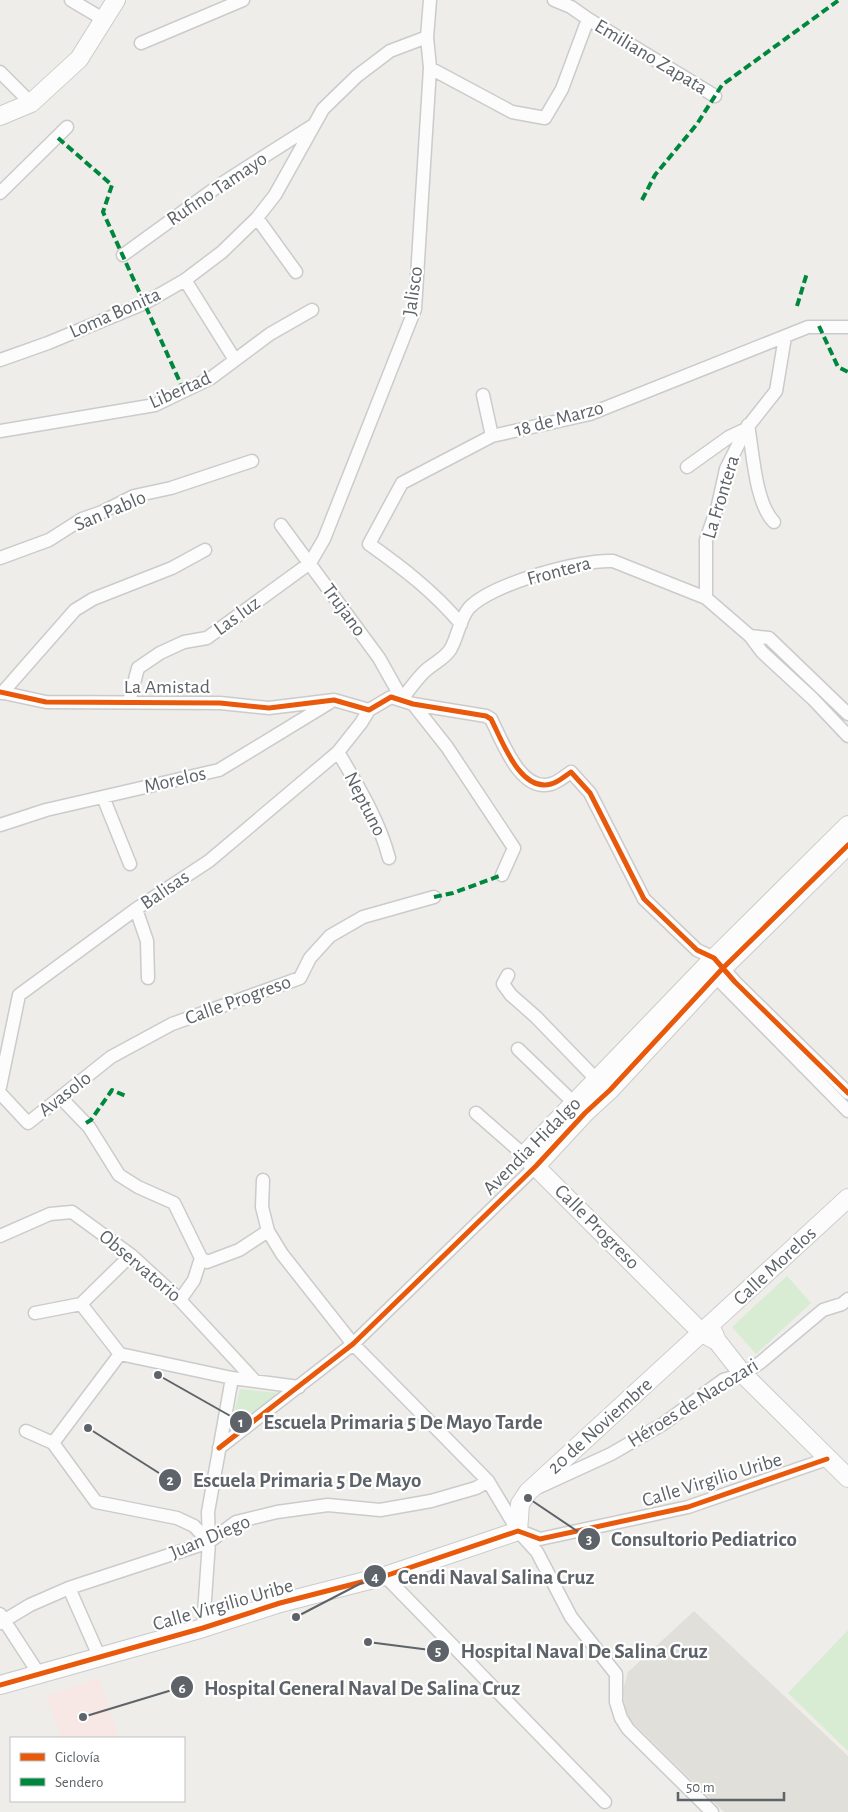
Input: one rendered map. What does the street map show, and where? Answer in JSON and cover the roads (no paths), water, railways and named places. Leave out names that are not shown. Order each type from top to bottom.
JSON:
[{"type":"street","points":[[71,0],[99,25]]},
{"type":"street","points":[[0,116],[31,103],[78,59],[116,0]]},
{"type":"street","points":[[141,44],[243,0]]},
{"type":"street","name":"Jalisco","points":[[310,563],[324,539],[415,309],[430,68],[427,37],[430,0]]},
{"type":"street","name":"Emiliano Zapata","points":[[554,0],[571,7],[715,96]]},
{"type":"street","points":[[430,68],[512,112],[545,118],[562,89],[588,19]]},
{"type":"street","points":[[312,126],[323,109],[370,65],[390,51],[427,37]]},
{"type":"street","points":[[0,72],[31,103]]},
{"type":"street","name":"Loma Bonita","points":[[0,360],[48,343],[145,303],[185,280],[222,252],[257,218],[286,178],[312,126]]},
{"type":"street","name":"Rufino Tamayo","points":[[123,255],[221,184],[312,126]]},
{"type":"street","points":[[0,193],[67,127]]},
{"type":"street","points":[[257,218],[296,272]]},
{"type":"street","points":[[185,280],[235,360]]},
{"type":"street","name":"Libertad","points":[[0,431],[155,405],[211,378],[270,334],[312,310]]},
{"type":"street","name":"18 de Marzo","points":[[461,624],[441,600],[404,568],[369,544],[402,483],[492,436],[590,414],[808,327],[848,327]]},
{"type":"street","points":[[687,467],[728,437],[747,427],[776,391],[785,337]]},
{"type":"street","points":[[483,395],[492,436]]},
{"type":"street","points":[[747,427],[760,494],[766,512],[774,522]]},
{"type":"street","name":"La Frontera","points":[[706,598],[706,540],[718,505],[726,469],[747,427]]},
{"type":"street","name":"San Pablo","points":[[0,558],[49,540],[82,519],[102,512],[134,496],[171,488],[252,461]]},
{"type":"street","name":"Trujano","points":[[281,525],[379,658],[407,702],[447,747],[497,821],[514,848],[502,875]]},
{"type":"street","points":[[1,692],[75,610],[93,599],[172,568],[205,550]]},
{"type":"street","name":"Frontera","points":[[407,702],[424,672],[444,657],[451,648],[469,609],[480,598],[525,579],[592,561],[613,561],[706,598],[750,636],[762,652],[813,699],[848,736]]},
{"type":"street","name":"Las luz","points":[[129,702],[138,668],[160,653],[184,642],[207,638],[310,563]]},
{"type":"street","name":"Frontera","points":[[750,636],[769,638],[848,714]]},
{"type":"street","name":"La Amistad","points":[[1,692],[46,702],[220,703],[269,708],[334,700]]},
{"type":"street","points":[[334,700],[368,710],[392,697],[407,702],[486,716],[491,719],[516,769],[524,778],[539,785],[551,784],[571,772],[590,793],[644,899],[848,1093]]},
{"type":"street","name":"Morelos","points":[[0,826],[46,810],[219,770],[334,700]]},
{"type":"street","name":"Balisas","points":[[0,1087],[19,995],[136,909],[209,861],[338,752],[362,723],[368,710]]},
{"type":"street","name":"Neptuno","points":[[338,752],[363,794],[384,840],[388,858]]},
{"type":"street","points":[[103,797],[130,864]]},
{"type":"street","name":"Avendia Hidalgo","points":[[219,1448],[353,1344],[534,1156],[610,1090],[714,967],[848,825]]},
{"type":"street","name":"Avendia Hidalgo","points":[[534,1156],[573,1102],[714,967],[848,845]]},
{"type":"street","name":"Calle Progreso","points":[[111,1058],[172,1024],[300,978],[310,958],[330,936],[363,917],[434,897]]},
{"type":"street","points":[[136,909],[147,941],[148,978]]},
{"type":"street","points":[[714,967],[848,1111]]},
{"type":"street","points":[[508,976],[503,984],[510,995],[536,1017],[597,1080]]},
{"type":"street","points":[[518,1049],[573,1102]]},
{"type":"street","name":"Avasolo","points":[[0,1093],[28,1123],[111,1058]]},
{"type":"street","points":[[61,1098],[89,1127],[119,1174],[138,1187],[174,1203],[201,1258],[207,1262],[226,1256],[268,1231]]},
{"type":"street","name":"Calle Progreso","points":[[476,1113],[534,1156],[710,1333],[743,1374],[843,1470]]},
{"type":"street","points":[[263,1180],[262,1207],[268,1231],[282,1254],[353,1344],[488,1481],[518,1530],[537,1552],[553,1587],[571,1617],[616,1674],[616,1702],[621,1718],[628,1729],[712,1812]]},
{"type":"street","name":"Calle Morelos","points":[[710,1333],[848,1198]]},
{"type":"street","name":"Observatorio","points":[[0,1236],[50,1214],[72,1212],[131,1255],[180,1300],[255,1381]]},
{"type":"street","points":[[35,1313],[81,1304],[131,1255]]},
{"type":"street","points":[[180,1300],[194,1280],[201,1258]]},
{"type":"street","name":"Héroes de Nacozari","points":[[528,1492],[611,1454],[663,1424],[723,1380],[743,1374],[761,1362],[823,1310],[842,1304],[848,1299]]},
{"type":"street","points":[[81,1304],[120,1354],[232,1378],[299,1387]]},
{"type":"street","name":"20 de Noviembre","points":[[518,1530],[520,1504],[528,1492],[710,1333]]},
{"type":"street","points":[[53,1443],[120,1354]]},
{"type":"street","points":[[203,1628],[209,1542],[208,1512],[232,1378]]},
{"type":"street","points":[[26,1431],[53,1443],[96,1502],[177,1518],[194,1526],[209,1542]]},
{"type":"street","name":"Calle Virgilio Uribe","points":[[0,1685],[203,1628],[280,1603],[385,1576],[518,1530],[540,1539],[688,1507],[843,1470]]},
{"type":"street","name":"Juan Diego","points":[[1,1620],[69,1588],[209,1542],[236,1522],[277,1512],[328,1505],[380,1510],[431,1501],[476,1488],[488,1481]]},
{"type":"street","points":[[385,1576],[604,1802]]},
{"type":"street","points":[[69,1588],[99,1656]]},
{"type":"street","points":[[1,1620],[39,1674]]},
{"type":"place","name":"Escuela Primaria 5 De Mayo Tarde","points":[[158,1375]]},
{"type":"place","name":"Escuela Primaria 5 De Mayo","points":[[88,1428]]},
{"type":"place","name":"Consultorio Pediatrico","points":[[528,1498]]},
{"type":"place","name":"Cendi Naval Salina Cruz","points":[[296,1617]]},
{"type":"place","name":"Hospital Naval De Salina Cruz","points":[[368,1642]]},
{"type":"place","name":"Hospital General Naval De Salina Cruz","points":[[83,1717]]}]
